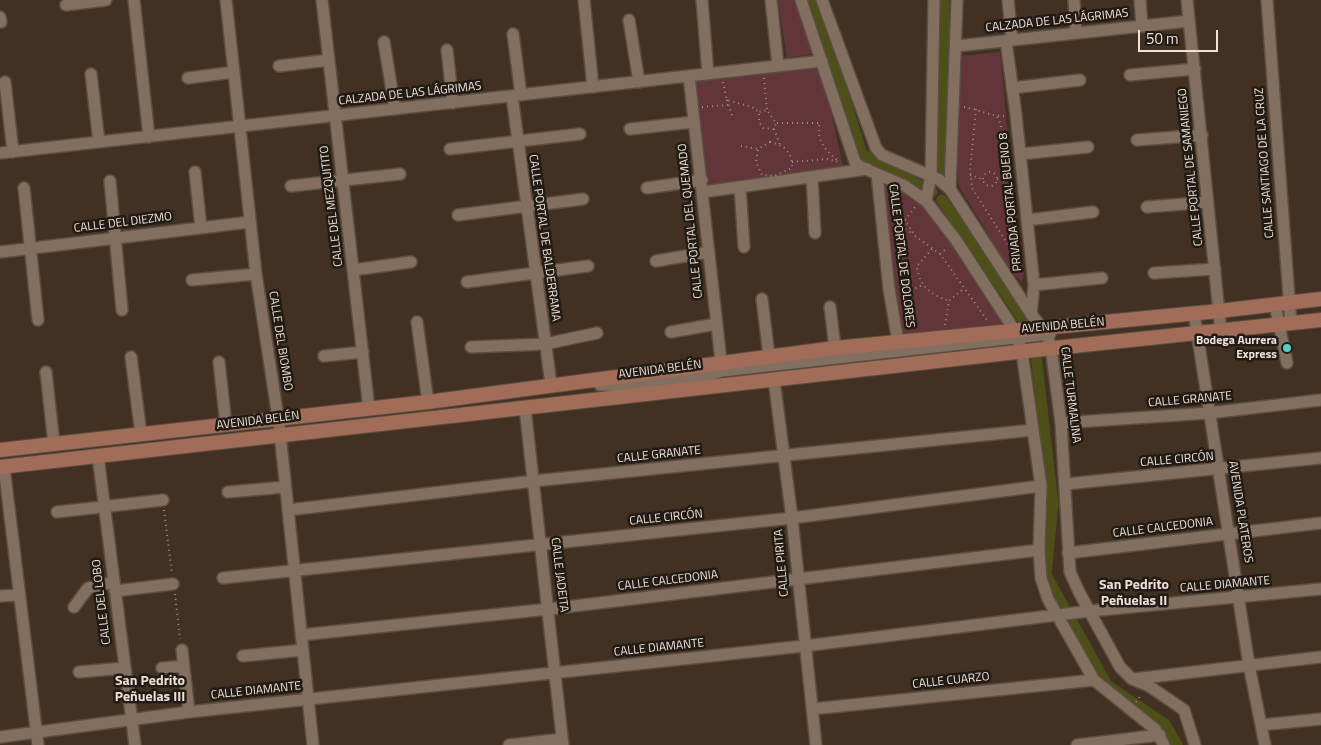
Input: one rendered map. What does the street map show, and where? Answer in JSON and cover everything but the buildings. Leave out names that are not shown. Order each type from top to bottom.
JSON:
[{"type":"main road","name":"AVENIDA BELÉN","points":[[1,463],[98,456],[279,427],[369,408],[428,402],[551,384],[722,375],[774,380],[1018,341],[1283,314],[1321,300]]},
{"type":"main road","name":"AVENIDA BELÉN","points":[[0,450],[226,425],[279,427],[525,408],[722,375],[770,356],[835,348],[994,333],[1018,341],[1283,314],[1321,320]]},
{"type":"street","points":[[66,5],[106,0]]},
{"type":"street","points":[[134,0],[149,137]]},
{"type":"street","name":"CALLE DEL BIOMBO","points":[[226,0],[256,274],[279,427],[313,745]]},
{"type":"street","name":"CALLE DEL MEZQUITITO","points":[[322,0],[369,408]]},
{"type":"street","points":[[584,0],[593,87]]},
{"type":"street","points":[[702,0],[714,73]]},
{"type":"street","points":[[771,0],[778,66]]},
{"type":"street","points":[[800,0],[852,155],[859,166],[905,186],[924,199],[956,240],[1018,341],[1041,486],[1038,550],[1041,578],[1048,598],[1063,615],[1094,680],[1155,729],[1162,740],[1077,745]]},
{"type":"street","points":[[822,0],[876,148],[882,155],[931,176],[950,189],[1048,338]]},
{"type":"street","points":[[924,199],[931,176],[934,0]]},
{"type":"street","points":[[950,189],[957,46],[957,0]]},
{"type":"street","name":"PRIVADA PORTAL BUENO 8","points":[[1008,0],[1012,88],[1021,154],[1034,285],[1031,314]]},
{"type":"street","points":[[1074,0],[1076,33]]},
{"type":"street","points":[[1140,0],[1142,26]]},
{"type":"street","name":"CALLE PORTAL DE SAMANIEGO","points":[[1187,0],[1220,321]]},
{"type":"street","name":"CALLE SANTIAGO DE LA CRUZ","points":[[1267,0],[1283,314],[1288,363]]},
{"type":"street","points":[[0,17],[1,22]]},
{"type":"street","points":[[629,20],[639,82]]},
{"type":"street","name":"CALZADA DE LAS LÁGRIMAS","points":[[957,46],[1189,21]]},
{"type":"street","name":"CALLE PORTAL DE BALDERRAMA","points":[[513,34],[518,140],[544,344],[551,384]]},
{"type":"street","points":[[384,42],[396,109]]},
{"type":"street","points":[[447,50],[453,103]]},
{"type":"street","points":[[279,66],[329,60]]},
{"type":"street","name":"CALZADA DE LAS LÁGRIMAS","points":[[0,154],[822,61]]},
{"type":"street","points":[[1130,75],[1195,69]]},
{"type":"street","points":[[188,78],[234,72]]},
{"type":"street","points":[[91,74],[99,142]]},
{"type":"street","name":"CALLE PORTAL DEL QUEMADO","points":[[689,76],[702,180],[722,375]]},
{"type":"street","points":[[1012,88],[1080,80]]},
{"type":"street","points":[[5,82],[13,152]]},
{"type":"street","points":[[630,129],[694,122]]},
{"type":"street","points":[[450,149],[580,134]]},
{"type":"street","points":[[1137,140],[1202,135]]},
{"type":"street","points":[[1021,154],[1088,147]]},
{"type":"street","points":[[196,172],[201,228]]},
{"type":"street","points":[[703,192],[812,177],[872,172]]},
{"type":"street","name":"CALLE PORTAL DE DOLORES","points":[[872,172],[881,217],[889,289],[898,342]]},
{"type":"street","points":[[291,186],[400,174]]},
{"type":"street","points":[[812,177],[815,233]]},
{"type":"street","points":[[647,188],[702,180]]},
{"type":"street","points":[[110,181],[122,310]]},
{"type":"street","points":[[740,187],[744,247]]},
{"type":"street","points":[[24,188],[38,320]]},
{"type":"street","points":[[458,215],[583,199]]},
{"type":"street","points":[[1147,207],[1208,202]]},
{"type":"street","points":[[1027,220],[1093,212]]},
{"type":"street","name":"CALLE DEL DIEZMO","points":[[0,252],[250,222]]},
{"type":"street","points":[[656,261],[709,252]]},
{"type":"street","points":[[353,270],[411,262]]},
{"type":"street","points":[[467,282],[588,266]]},
{"type":"street","points":[[1154,273],[1215,269]]},
{"type":"street","points":[[192,280],[256,274]]},
{"type":"street","points":[[1034,285],[1102,278]]},
{"type":"street","points":[[762,299],[770,356]]},
{"type":"street","points":[[830,307],[835,348]]},
{"type":"street","points":[[1283,314],[1321,315]]},
{"type":"street","points":[[418,322],[428,402]]},
{"type":"street","points":[[671,332],[716,324]]},
{"type":"street","name":"AVENIDA PLATEROS","points":[[1196,324],[1249,665],[1265,745]]},
{"type":"street","points":[[471,347],[544,344],[596,333]]},
{"type":"street","name":"CALLE TURMALINA","points":[[1048,338],[1061,423],[1070,572],[1085,612],[1120,667],[1132,679],[1149,686],[1184,710],[1196,745]]},
{"type":"street","points":[[37,739],[19,595],[6,534],[1,463],[609,384],[632,386],[804,367],[825,369],[1018,341]]},
{"type":"street","points":[[324,356],[363,352]]},
{"type":"street","points":[[131,357],[141,434]]},
{"type":"street","points":[[219,362],[226,425]]},
{"type":"street","points":[[46,372],[54,444]]},
{"type":"street","name":"CALLE PIRITA","points":[[774,380],[792,518],[804,646],[816,745]]},
{"type":"street","name":"CALLE GRANATE","points":[[1061,423],[1209,414],[1321,400]]},
{"type":"street","name":"CALLE JADEITA","points":[[525,408],[563,742]]},
{"type":"street","name":"CALLE GRANATE","points":[[288,510],[534,481],[784,457],[1033,430]]},
{"type":"street","name":"CALLE DEL LOBO","points":[[98,456],[134,745]]},
{"type":"street","name":"CALLE CIRCÓN","points":[[1066,484],[1219,470],[1321,458]]},
{"type":"street","name":"CALLE CIRCÓN","points":[[223,578],[792,518],[1041,486]]},
{"type":"street","points":[[228,492],[285,487]]},
{"type":"street","points":[[57,512],[163,500]]},
{"type":"street","name":"CALLE CALCEDONIA","points":[[1068,553],[1321,522]]},
{"type":"street","name":"CALLE CALCEDONIA","points":[[301,635],[798,580],[1038,550]]},
{"type":"street","points":[[74,607],[88,588],[173,584]]},
{"type":"street","name":"CALLE DIAMANTE","points":[[0,736],[37,739],[130,720],[189,712],[804,646],[1085,612],[1321,590]]},
{"type":"street","points":[[0,596],[19,595]]},
{"type":"street","points":[[182,650],[189,712]]},
{"type":"street","points":[[243,656],[303,650]]},
{"type":"street","points":[[1132,679],[1321,657]]},
{"type":"street","points":[[162,668],[184,666]]},
{"type":"street","points":[[79,672],[124,668]]},
{"type":"street","name":"CALLE CUARZO","points":[[812,709],[1094,680]]},
{"type":"street","points":[[1261,724],[1321,719]]},
{"type":"street","points":[[509,745],[563,742]]},
{"type":"path","points":[[763,68],[767,110],[776,123]]},
{"type":"path","points":[[714,73],[728,100],[733,119]]},
{"type":"path","points":[[728,100],[752,107],[759,112],[767,110]]},
{"type":"path","points":[[692,108],[728,105]]},
{"type":"path","points":[[954,105],[976,109],[996,117],[1016,115]]},
{"type":"path","points":[[976,109],[970,175],[972,188],[1015,256]]},
{"type":"path","points":[[759,112],[759,122],[763,128],[774,129]]},
{"type":"path","points":[[996,117],[1001,125],[1002,177],[1015,256],[1022,276]]},
{"type":"path","points":[[776,123],[774,129],[780,145]]},
{"type":"path","points":[[776,123],[820,124],[820,139],[823,146],[840,162],[827,159],[792,162]]},
{"type":"path","points":[[741,146],[758,149],[770,142],[784,145],[792,156],[792,168],[774,176],[762,175],[756,162],[758,149]]},
{"type":"path","points":[[982,179],[988,172],[992,172],[997,179]]},
{"type":"path","points":[[970,175],[982,179],[987,186],[992,186],[997,179],[1022,174]]},
{"type":"path","points":[[889,195],[913,233]]},
{"type":"path","points":[[905,220],[924,199]]},
{"type":"path","points":[[881,217],[913,233],[940,254],[994,333]]},
{"type":"path","points":[[932,249],[917,266],[922,285],[949,301]]},
{"type":"path","points":[[889,289],[900,296],[914,291],[922,285]]},
{"type":"path","points":[[949,337],[945,326],[949,301],[963,289]]},
{"type":"path","points":[[1132,706],[1144,692]]},
{"type":"shaded area","points":[[778,0],[796,0],[815,53],[787,58]]},
{"type":"shaded area","points":[[1000,52],[1016,224],[1024,274],[1022,282],[1010,271],[958,184],[958,56]]},
{"type":"shaded area","points":[[821,64],[843,167],[701,189],[689,80]]},
{"type":"shaded area","points":[[880,181],[926,203],[1004,325],[901,334],[893,294]]},
{"type":"waterway","points":[[814,0],[862,154],[932,192]]},
{"type":"waterway","points":[[942,178],[944,0]]},
{"type":"waterway","points":[[942,200],[1028,326]]},
{"type":"waterway","points":[[1036,355],[1053,504],[1046,575],[1107,685],[1165,724],[1177,745]]},
{"type":"place","name":"Bodega Aurrera Express","points":[[1287,348]]},
{"type":"district","name":"San Pedrito Peñuelas II","points":[[1134,594]]},
{"type":"district","name":"San Pedrito Peñuelas III","points":[[150,690]]}]
